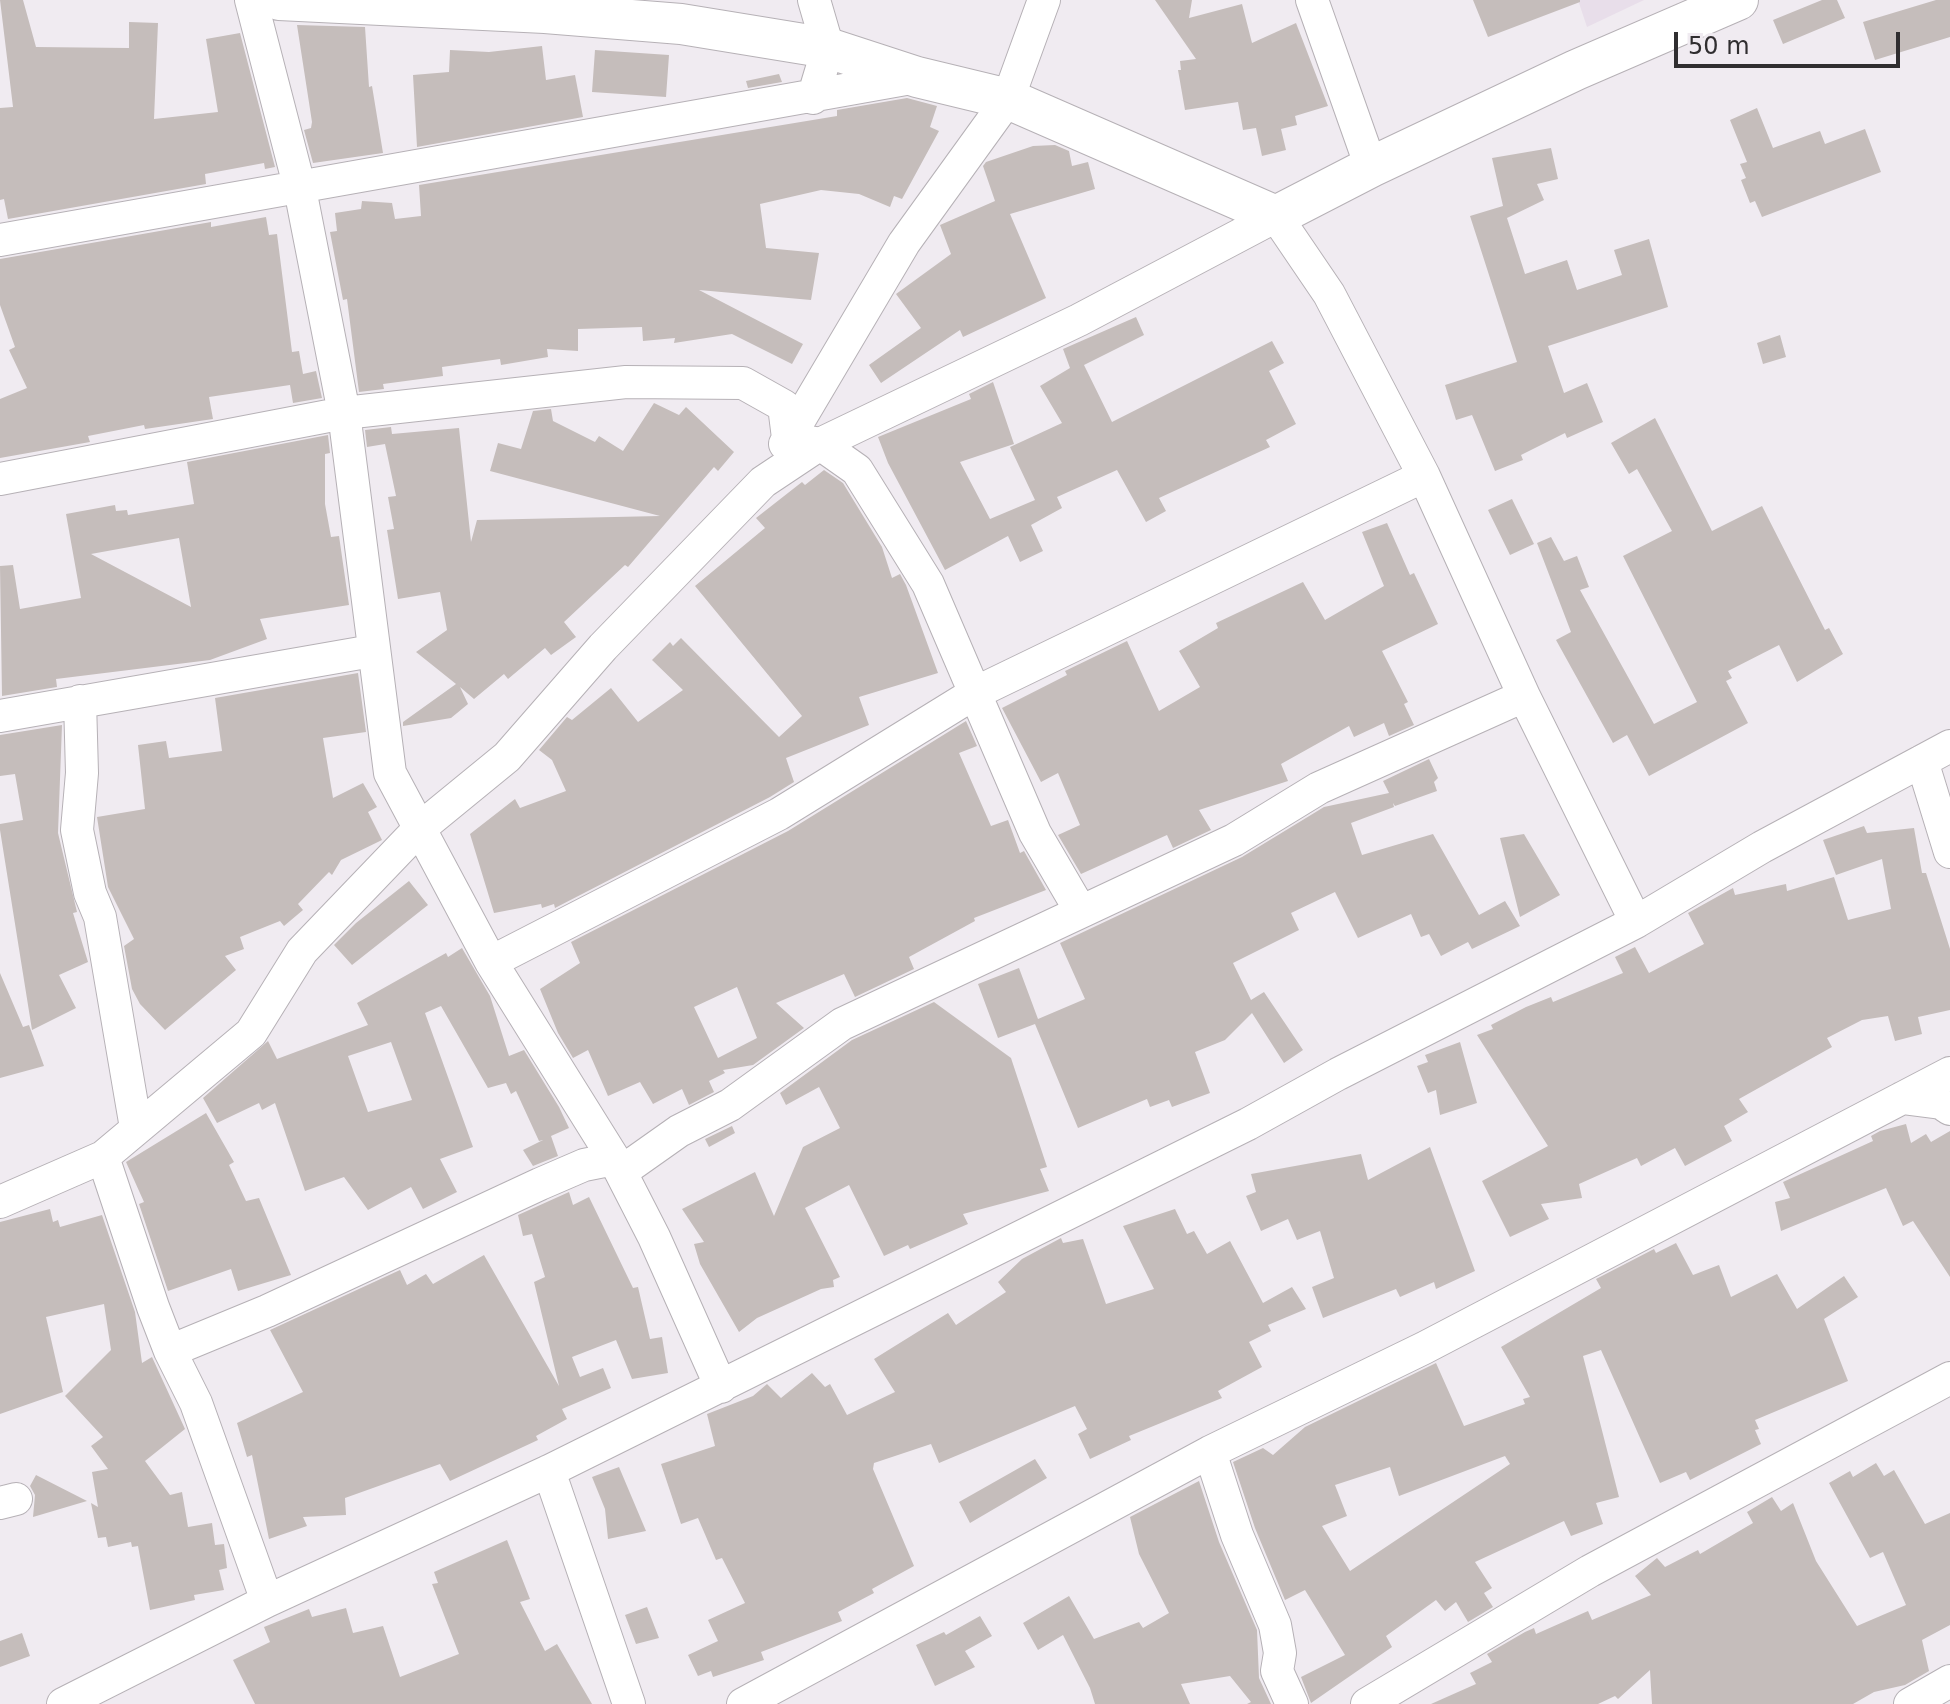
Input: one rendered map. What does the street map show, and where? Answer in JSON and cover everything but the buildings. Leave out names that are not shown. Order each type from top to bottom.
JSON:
[{"type":"street","points":[[251,0],[300,189],[344,413],[390,773],[491,962],[618,1165],[721,1387]]},
{"type":"street","points":[[279,0],[545,13],[681,24],[828,48],[917,77],[1008,99],[1276,216],[1329,294],[1424,476],[1524,696],[1636,922]]},
{"type":"street","points":[[813,98],[828,48],[814,0]]},
{"type":"street","points":[[763,482],[904,243],[1008,99],[1044,0]]},
{"type":"street","points":[[1312,0],[1371,167]]},
{"type":"street","points":[[0,1202],[103,1157],[251,1033],[302,951],[419,829],[507,757],[603,647],[763,482],[820,444],[1079,320],[1371,167],[1576,70],[1738,0]]},
{"type":"street","points":[[0,240],[813,98],[917,77]]},
{"type":"street","points":[[0,479],[344,413],[626,382],[743,383],[784,406],[788,438]]},
{"type":"street","points":[[788,438],[820,444],[857,470],[928,584],[1035,833],[1080,910]]},
{"type":"street","points":[[491,962],[779,814],[975,693],[1424,476]]},
{"type":"street","points":[[0,716],[372,651]]},
{"type":"street","points":[[170,1351],[267,1311],[584,1165],[618,1165],[730,1105],[842,1024],[1234,840],[1319,788],[1524,696]]},
{"type":"street","points":[[80,701],[82,773],[77,830],[90,893],[100,917],[136,1128]]},
{"type":"street","points":[[63,1704],[267,1601],[549,1471],[721,1387],[1248,1124],[1338,1074],[1636,922],[1762,847],[1936,754],[1950,852]]},
{"type":"street","points":[[743,1704],[1210,1452],[1424,1348],[1950,1073]]},
{"type":"street","points":[[1902,1098],[1941,1103],[1950,1109]]},
{"type":"street","points":[[103,1157],[170,1351],[196,1403],[267,1601]]},
{"type":"street","points":[[1367,1704],[1590,1571],[1950,1378]]},
{"type":"street","points":[[1210,1452],[1237,1535],[1275,1625],[1280,1653],[1277,1671],[1292,1704]]},
{"type":"street","points":[[549,1471],[629,1704]]},
{"type":"street","points":[[1910,1704],[1950,1681]]},
{"type":"shaded area","points":[[1578,0],[1644,0],[1587,27]]}]
